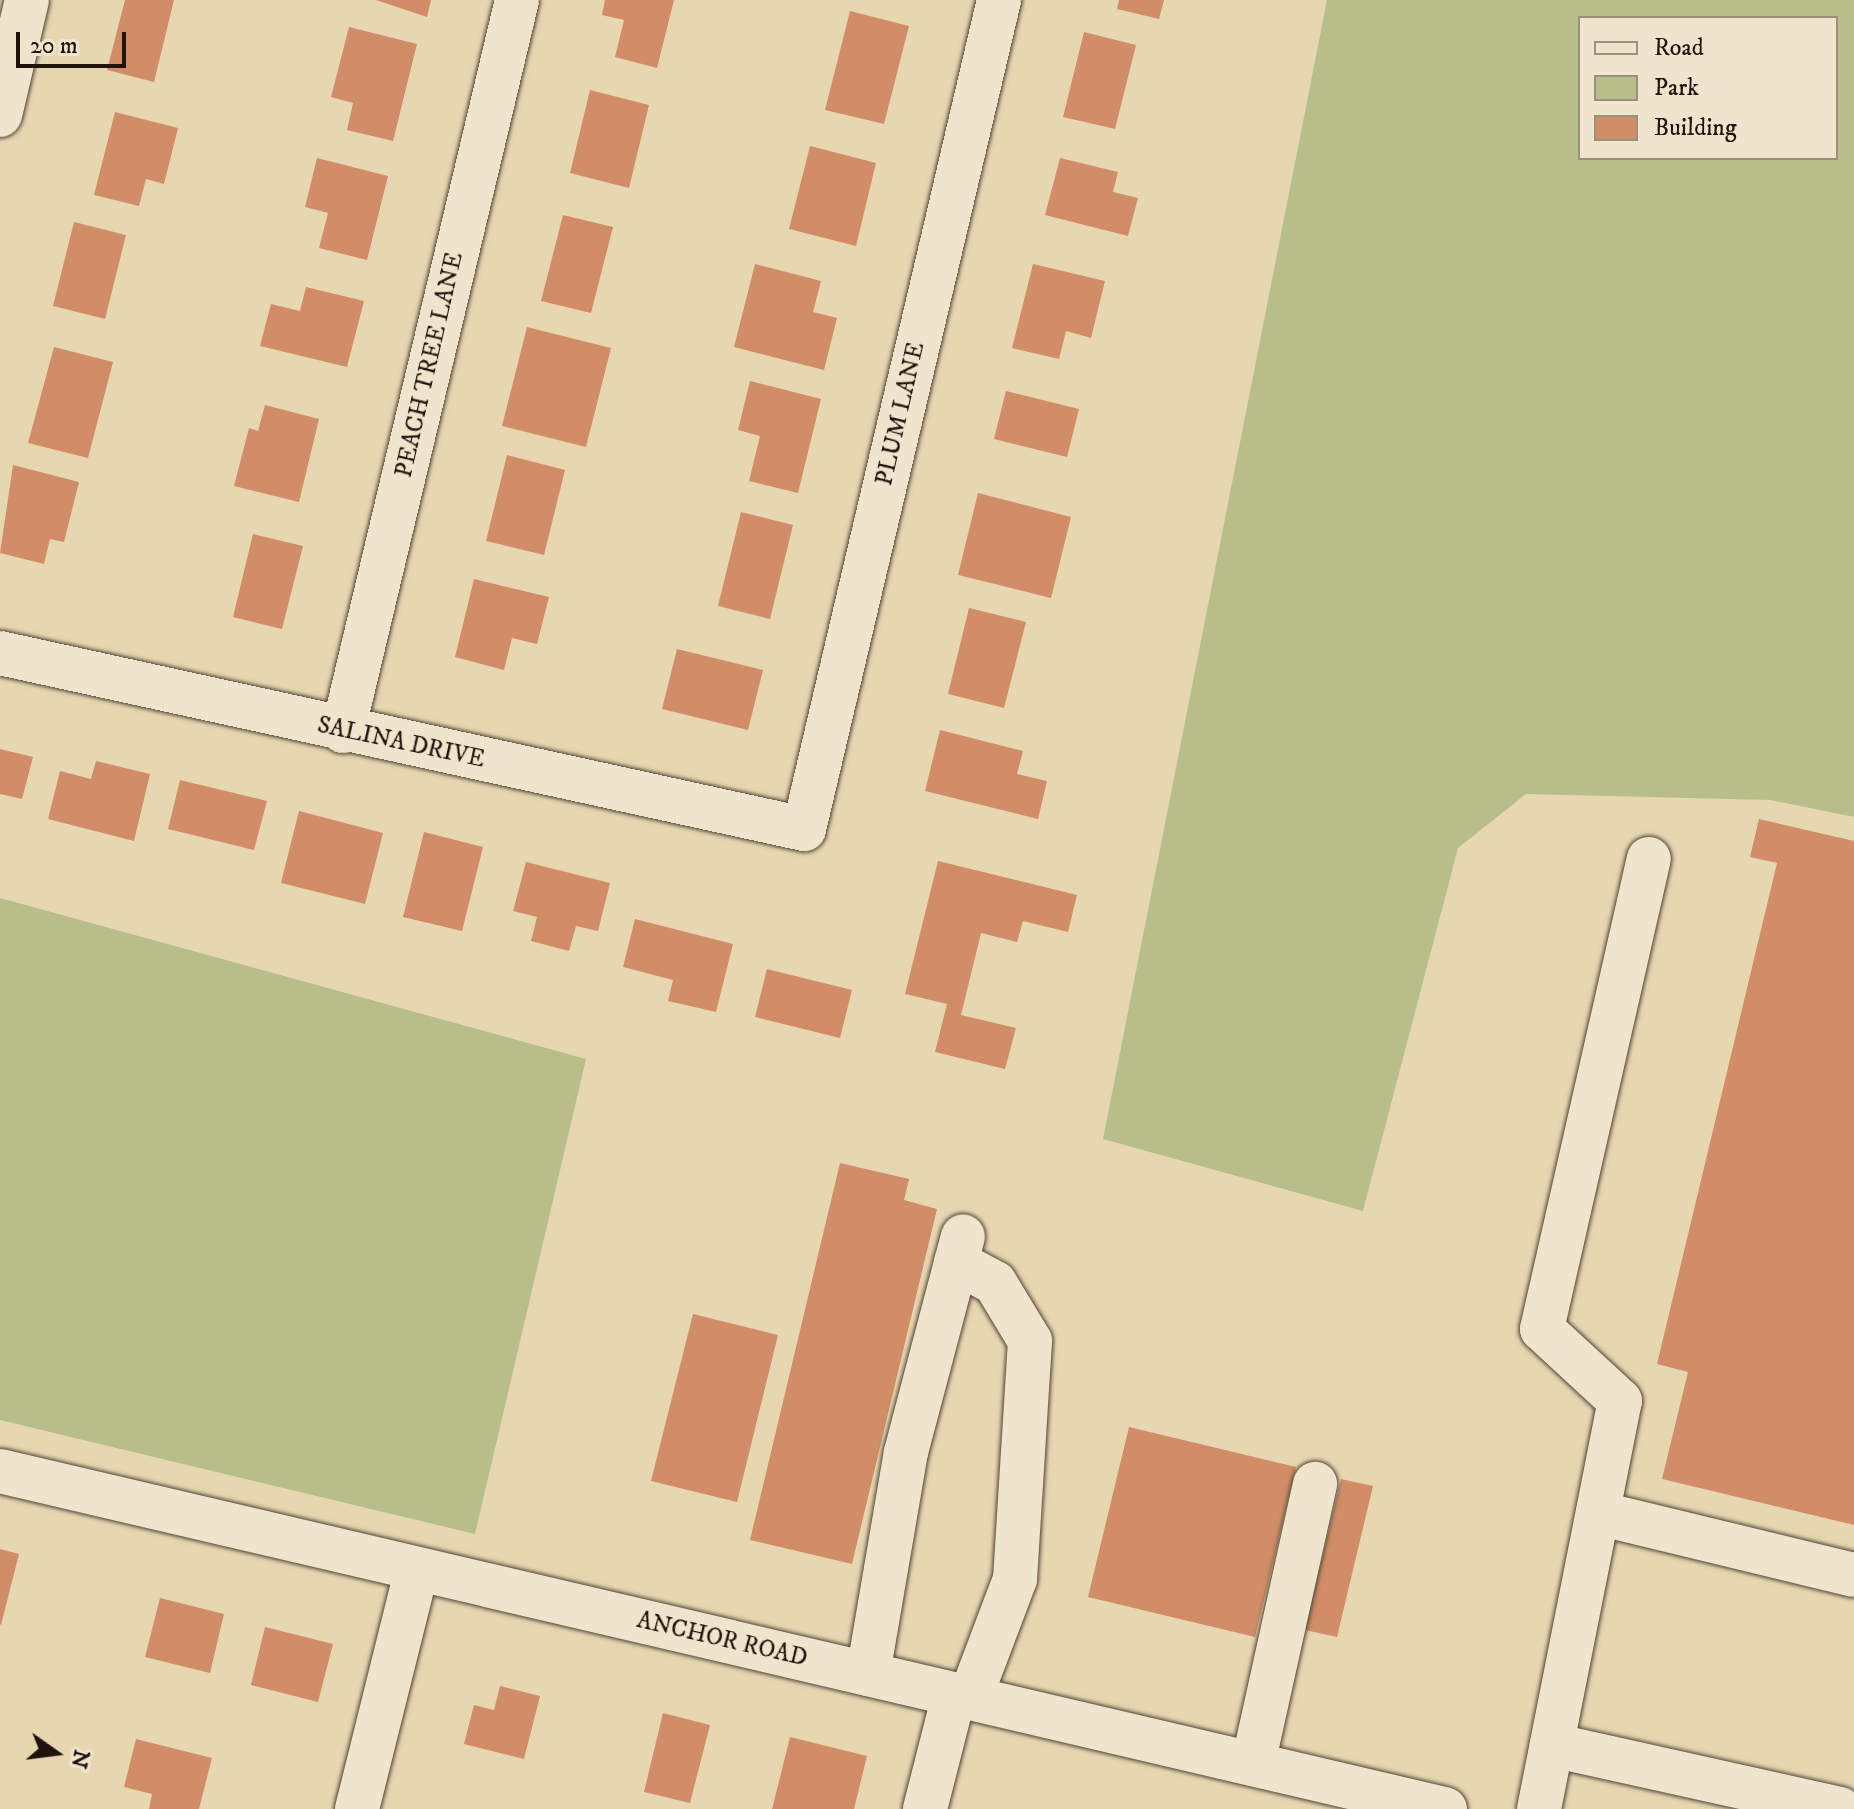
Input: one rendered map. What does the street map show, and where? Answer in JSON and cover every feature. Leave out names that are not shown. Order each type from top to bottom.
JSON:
[{"type":"street","points":[[0,115],[27,0]]},
{"type":"street","name":"PEACH TREE LANE","points":[[343,731],[517,0]]},
{"type":"street","name":"PLUM LANE","points":[[804,829],[999,0]]},
{"type":"street","name":"SALINA DRIVE","points":[[0,653],[343,731],[804,829]]},
{"type":"street","points":[[1539,1809],[1620,1401],[1542,1329],[1649,859]]},
{"type":"street","points":[[868,1674],[906,1452],[960,1248],[995,1283],[1030,1341],[1015,1579],[962,1696],[925,1809]]},
{"type":"street","name":"ANCHOR ROAD","points":[[0,1471],[1445,1809]]},
{"type":"street","points":[[1253,1764],[1315,1484]]},
{"type":"street","points":[[1598,1513],[1854,1575]]},
{"type":"street","points":[[357,1809],[417,1569]]},
{"type":"street","points":[[1552,1745],[1840,1809]]},
{"type":"green space","points":[[1327,0],[1854,0],[1854,817],[1770,800],[1526,794],[1458,848],[1363,1211],[1103,1139]]},
{"type":"green space","points":[[0,898],[586,1059],[475,1534],[0,1420]]},
{"type":"building","points":[[125,0],[174,0],[154,82],[107,70]]},
{"type":"building","points":[[376,0],[431,0],[427,17]]},
{"type":"building","points":[[605,0],[674,0],[657,68],[615,57],[624,20],[602,15]]},
{"type":"building","points":[[1119,0],[1164,0],[1159,19],[1117,9]]},
{"type":"building","points":[[850,11],[909,26],[884,124],[825,110]]},
{"type":"building","points":[[349,27],[417,44],[393,141],[347,130],[353,103],[331,97]]},
{"type":"building","points":[[1084,32],[1136,45],[1115,129],[1063,117]]},
{"type":"building","points":[[590,90],[649,105],[629,188],[570,173]]},
{"type":"building","points":[[115,112],[178,128],[164,184],[146,179],[139,206],[94,195]]},
{"type":"building","points":[[810,146],[876,163],[856,246],[789,229]]},
{"type":"building","points":[[317,158],[388,176],[367,260],[319,248],[328,213],[305,207]]},
{"type":"building","points":[[1060,158],[1118,172],[1113,192],[1138,198],[1128,236],[1045,215]]},
{"type":"building","points":[[563,215],[613,227],[591,313],[541,301]]},
{"type":"building","points":[[74,222],[126,235],[105,319],[53,306]]},
{"type":"building","points":[[755,264],[821,281],[813,312],[837,318],[824,370],[734,347]]},
{"type":"building","points":[[1033,264],[1105,281],[1091,338],[1066,331],[1059,359],[1012,348]]},
{"type":"building","points":[[306,287],[364,301],[347,367],[260,346],[271,304],[300,311]]},
{"type":"building","points":[[527,327],[611,348],[586,447],[502,426]]},
{"type":"building","points":[[54,347],[113,362],[88,458],[28,443]]},
{"type":"building","points":[[750,381],[821,399],[798,493],[749,481],[760,436],[738,430]]},
{"type":"building","points":[[1006,391],[1079,409],[1067,457],[994,439]]},
{"type":"building","points":[[265,405],[319,419],[299,502],[234,486],[249,428],[258,431]]},
{"type":"building","points":[[507,455],[565,470],[544,555],[486,541]]},
{"type":"building","points":[[13,465],[79,482],[64,542],[50,539],[44,564],[0,553]]},
{"type":"building","points":[[978,493],[1071,517],[1051,598],[958,575]]},
{"type":"building","points":[[741,512],[793,525],[770,619],[718,606]]},
{"type":"building","points":[[253,534],[303,546],[282,629],[233,617]]},
{"type":"building","points":[[474,579],[549,597],[537,644],[512,638],[504,670],[455,657]]},
{"type":"building","points":[[969,608],[1026,622],[1004,708],[948,694]]},
{"type":"building","points":[[677,649],[763,670],[748,730],[662,709]]},
{"type":"building","points":[[940,730],[1023,751],[1017,774],[1047,781],[1038,819],[925,791]]},
{"type":"building","points":[[0,749],[33,757],[22,799],[0,794]]},
{"type":"building","points":[[96,761],[150,774],[134,841],[48,819],[60,771],[91,779]]},
{"type":"building","points":[[180,780],[267,801],[254,850],[168,829]]},
{"type":"building","points":[[299,811],[383,833],[365,904],[281,883]]},
{"type":"building","points":[[1759,819],[1854,841],[1854,1525],[1662,1479],[1688,1372],[1657,1364],[1777,863],[1750,857]]},
{"type":"building","points":[[424,832],[483,847],[462,931],[403,917]]},
{"type":"building","points":[[938,861],[1077,895],[1068,932],[1023,921],[1017,942],[981,933],[961,1015],[1016,1028],[1005,1069],[935,1052],[947,1004],[905,994]]},
{"type":"building","points":[[526,862],[610,883],[598,931],[576,926],[569,951],[531,941],[537,917],[513,911]]},
{"type":"building","points":[[635,919],[733,944],[716,1012],[668,1001],[673,980],[623,967]]},
{"type":"building","points":[[767,969],[852,990],[840,1038],[755,1017]]},
{"type":"building","points":[[840,1163],[909,1179],[904,1200],[937,1209],[852,1564],[750,1540]]},
{"type":"building","points":[[693,1314],[778,1335],[737,1502],[651,1481]]},
{"type":"building","points":[[1129,1427],[1296,1467],[1255,1637],[1088,1597]]},
{"type":"building","points":[[1341,1479],[1373,1486],[1337,1637],[1305,1630]]},
{"type":"building","points":[[0,1549],[19,1554],[1,1625],[0,1624]]},
{"type":"building","points":[[160,1598],[224,1614],[210,1673],[145,1657]]},
{"type":"building","points":[[265,1627],[333,1644],[318,1702],[251,1685]]},
{"type":"building","points":[[500,1686],[540,1696],[524,1759],[464,1744],[474,1705],[494,1710]]},
{"type":"building","points":[[663,1713],[710,1725],[690,1803],[644,1792]]},
{"type":"building","points":[[790,1737],[867,1756],[854,1809],[772,1809]]},
{"type":"building","points":[[136,1739],[212,1758],[199,1809],[149,1809],[152,1794],[124,1787]]}]
